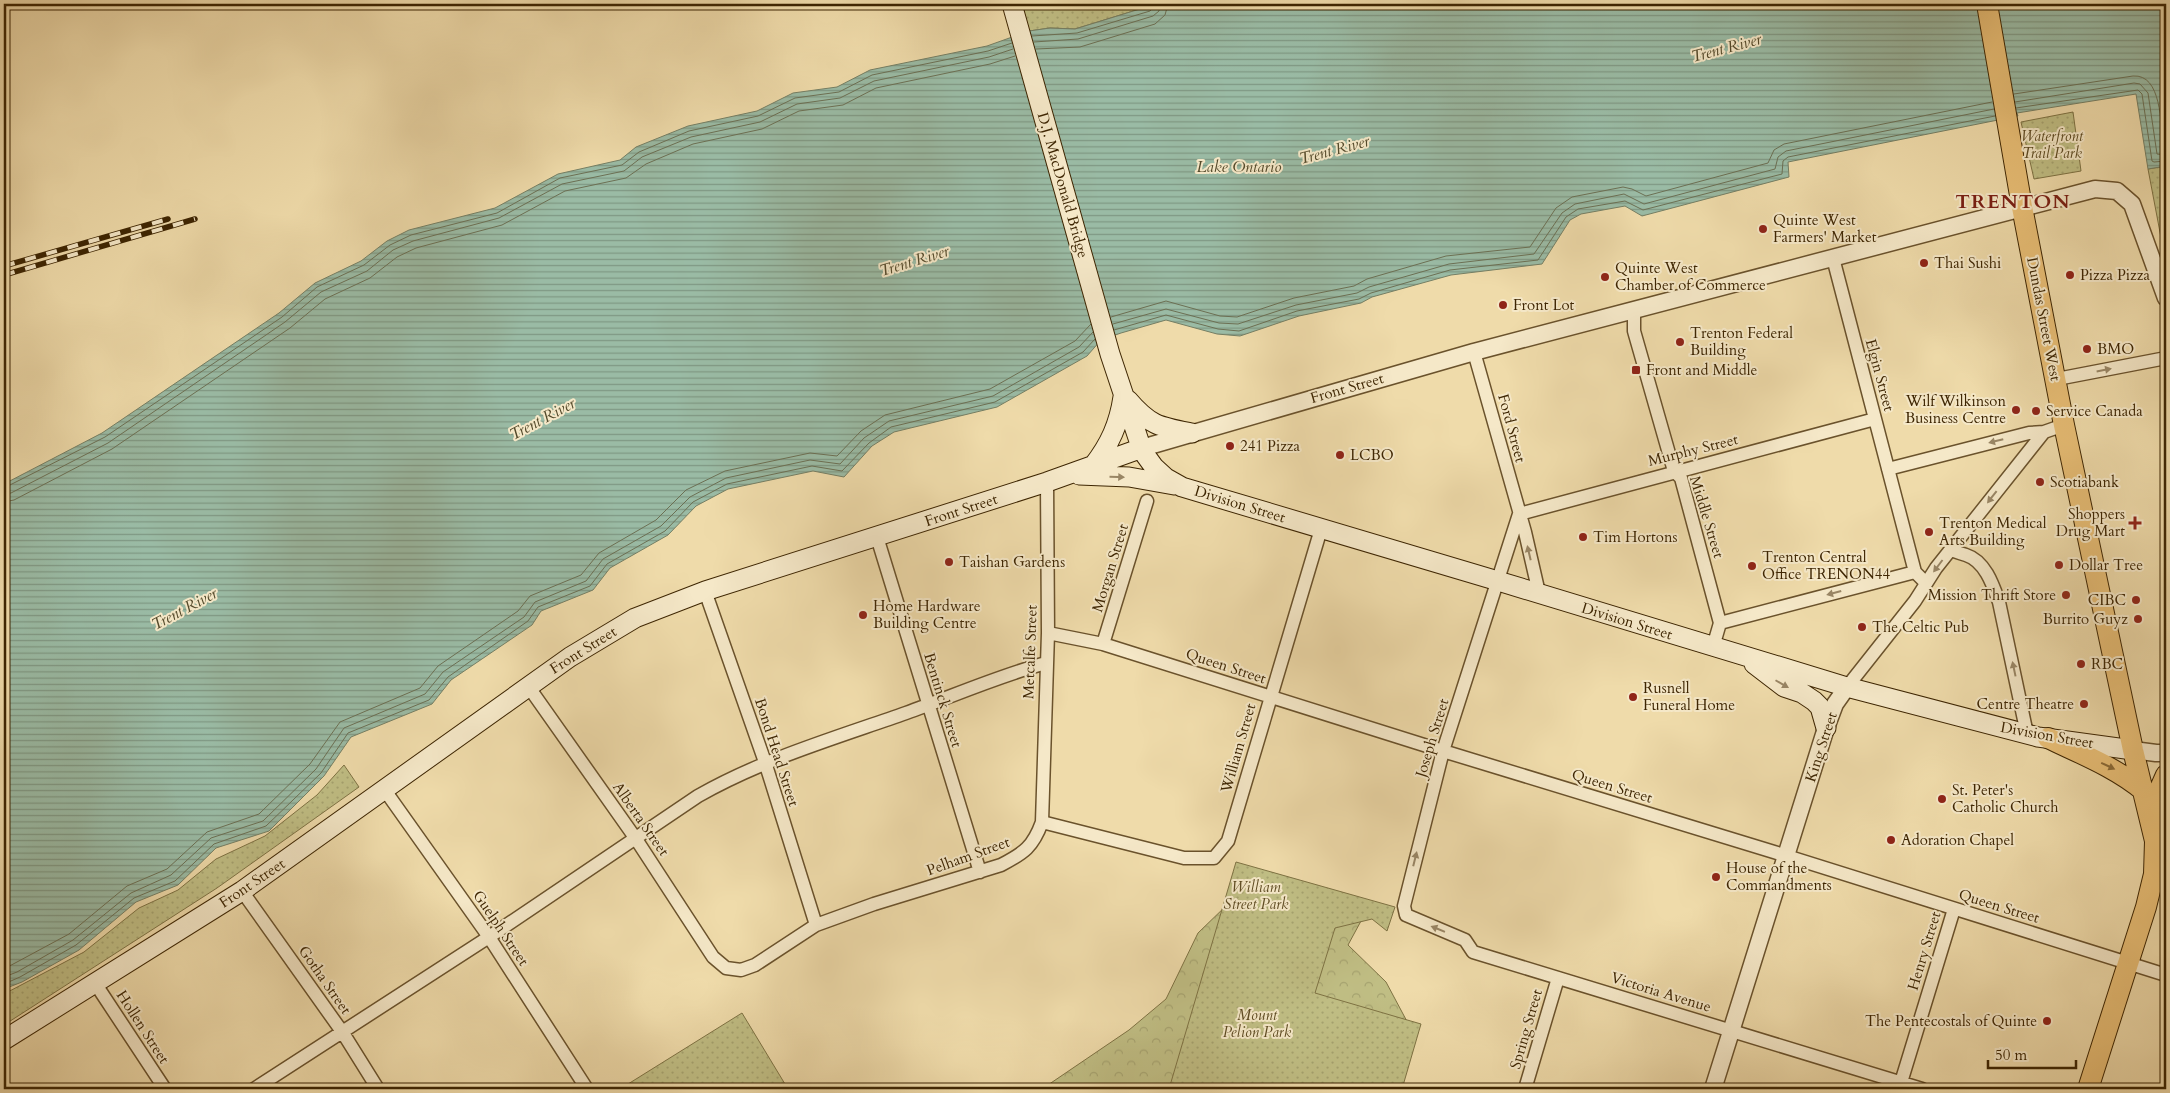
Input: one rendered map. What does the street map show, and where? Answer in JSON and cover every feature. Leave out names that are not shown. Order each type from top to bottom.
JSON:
[{"type":"main road","name":"Dundas Street West","points":[[1987,4],[2008,131],[2057,379],[2064,425],[2133,750],[2155,841],[2154,874],[2146,907],[2088,1089]]},
{"type":"main road","name":"D.J. MacDonald Bridge","points":[[1014,10],[1110,354],[1123,393]]},
{"type":"main road","points":[[1123,393],[1142,416],[1150,421],[1163,427],[1192,433]]},
{"type":"main road","points":[[1094,466],[1106,450],[1115,433],[1120,416],[1123,393]]},
{"type":"main road","name":"Division Street","points":[[1123,393],[1142,448],[1154,467],[1166,478],[1182,487],[1847,687],[2027,734],[2133,750]]},
{"type":"main road","name":"Front Street","points":[[4,1040],[242,891],[528,686],[570,657],[635,618],[705,591],[877,538],[1068,475],[1142,448]]},
{"type":"main road","points":[[1068,475],[1129,477],[1182,487]]},
{"type":"main road","points":[[1743,656],[1784,687],[1802,693],[1814,701],[1820,707],[1826,728]]},
{"type":"main road","points":[[2048,738],[2110,766],[2144,790]]},
{"type":"main road","points":[[2155,841],[2158,793],[2166,775]]},
{"type":"street","name":"Front Street","points":[[1142,448],[1474,352],[2095,189],[2117,191],[2132,204],[2166,298]]},
{"type":"street","name":"Elgin Street","points":[[1832,258],[1915,572]]},
{"type":"street","name":"Middle Street","points":[[1634,310],[1634,331],[1674,471],[1681,478],[1720,623]]},
{"type":"street","name":"Ford Street","points":[[1474,352],[1539,593]]},
{"type":"street","points":[[2057,379],[2166,358]]},
{"type":"street","name":"Murphy Street","points":[[1518,514],[1875,419]]},
{"type":"street","points":[[1888,469],[2029,433],[2044,432],[2064,425]]},
{"type":"street","name":"King Street","points":[[1713,1089],[1730,1030],[1835,704],[1951,550],[2044,432]]},
{"type":"street","name":"Metcalfe Street","points":[[1042,822],[1048,633],[1047,482]]},
{"type":"street","name":"Morgan Street","points":[[1103,644],[1147,501]]},
{"type":"street","points":[[1498,581],[1518,514]]},
{"type":"street","name":"William Street","points":[[1042,822],[1184,858],[1214,858],[1228,841],[1321,529]]},
{"type":"street","name":"Bentinck Street","points":[[877,538],[980,872]]},
{"type":"street","points":[[1951,550],[1967,555],[1983,568],[2000,602],[2027,734]]},
{"type":"street","points":[[1713,647],[1720,623],[1915,572],[1926,583]]},
{"type":"street","name":"Joseph Street","points":[[1404,906],[1443,751],[1498,581]]},
{"type":"street","name":"Bond Head Street","points":[[705,591],[764,762],[816,925]]},
{"type":"street","name":"Queen Street","points":[[1048,633],[1103,644],[2166,975]]},
{"type":"street","points":[[254,1089],[489,937],[698,796],[727,780],[764,762],[928,705],[989,681],[1046,663]]},
{"type":"street","name":"Alberta Street","points":[[528,686],[636,839],[713,957],[729,968]]},
{"type":"street","points":[[2133,750],[2166,753]]},
{"type":"street","name":"Guelph Street","points":[[384,789],[489,937],[587,1089]]},
{"type":"street","name":"Pelham Street","points":[[729,968],[741,970],[756,965],[816,925],[874,904],[1001,865],[1030,848],[1042,822]]},
{"type":"street","name":"Gotha Street","points":[[242,891],[343,1033],[378,1089]]},
{"type":"street","name":"Victoria Avenue","points":[[1404,906],[1406,915],[1465,940],[1473,952],[1730,1030],[1900,1086],[1922,1089]]},
{"type":"street","name":"Henry Street","points":[[1900,1086],[1954,909]]},
{"type":"street","name":"Spring Street","points":[[1525,1089],[1558,978]]},
{"type":"street","name":"Hollen Street","points":[[95,983],[165,1089]]},
{"type":"green space","points":[[1022,4],[1156,4],[1075,29],[1050,28],[1029,31]]},
{"type":"green space","name":"Waterfront Trail Park","points":[[2073,112],[2081,171],[2034,179],[2021,122]]},
{"type":"green space","points":[[2166,166],[2166,264],[2148,169]]},
{"type":"green space","points":[[344,765],[359,787],[217,888],[4,1025],[4,994],[84,952],[139,908],[178,890],[216,859],[265,836],[317,795]]},
{"type":"green space","name":"Mount Pelion Park","points":[[1236,862],[1395,907],[1387,931],[1372,919],[1335,928],[1315,993],[1421,1024],[1402,1089],[1169,1089]]},
{"type":"green space","name":"Mount Pelion Park","points":[[1229,903],[1361,921],[1348,945],[1386,982],[1410,1027],[1211,1089],[1042,1089],[1129,1030],[1166,999],[1198,933]]},
{"type":"green space","points":[[742,1013],[788,1089],[620,1089]]},
{"type":"water","points":[[1156,4],[2166,4],[2166,166],[2148,169],[2136,94],[2017,113],[2018,116],[1788,162],[1789,177],[1642,216],[1625,206],[1581,214],[1570,220],[1542,264],[1451,275],[1372,297],[1361,303],[1299,316],[1240,336],[1217,334],[1166,320],[1101,340],[1087,356],[997,407],[894,432],[872,446],[844,477],[813,471],[728,489],[696,506],[668,535],[610,568],[593,590],[541,611],[532,625],[451,680],[432,704],[351,737],[324,776],[269,831],[216,848],[178,885],[136,902],[79,950],[22,982],[4,989],[4,484],[102,433],[279,313],[315,283],[361,261],[387,241],[409,230],[495,208],[558,174],[620,160],[636,147],[688,126],[757,111],[793,93],[837,87],[870,70],[987,46],[1029,31],[1050,28],[1075,29]]},
{"type":"railway","points":[[4,266],[168,219]]},
{"type":"railway","points":[[4,275],[195,219]]},
{"type":"place","name":"Quinte West Farmers' Market","points":[[1763,229]]},
{"type":"place","name":"Thai Sushi","points":[[1924,263]]},
{"type":"place","name":"Pizza Pizza","points":[[2070,275]]},
{"type":"place","name":"Quinte West Chamber of Commerce","points":[[1605,277]]},
{"type":"place","name":"Front Lot","points":[[1503,305]]},
{"type":"place","name":"Trenton Federal Building","points":[[1680,342]]},
{"type":"place","name":"BMO","points":[[2087,349]]},
{"type":"place","name":"Front and Middle","points":[[1636,370]]},
{"type":"place","name":"Wilf Wilkinson Business Centre","points":[[2016,410]]},
{"type":"place","name":"Service Canada","points":[[2036,411]]},
{"type":"place","name":"241 Pizza","points":[[1230,446]]},
{"type":"place","name":"LCBO","points":[[1340,455]]},
{"type":"place","name":"Scotiabank","points":[[2040,482]]},
{"type":"place","name":"Shoppers Drug Mart","points":[[2135,523]]},
{"type":"place","name":"Trenton Medical Arts Building","points":[[1929,532]]},
{"type":"place","name":"Tim Hortons","points":[[1583,537]]},
{"type":"place","name":"Taishan Gardens","points":[[949,562]]},
{"type":"place","name":"Dollar Tree","points":[[2059,565]]},
{"type":"place","name":"Trenton Central Office TRENON44","points":[[1752,566]]},
{"type":"place","name":"Mission Thrift Store","points":[[2066,595]]},
{"type":"place","name":"CIBC","points":[[2136,600]]},
{"type":"place","name":"Home Hardware Building Centre","points":[[863,615]]},
{"type":"place","name":"Burrito Guyz","points":[[2138,619]]},
{"type":"place","name":"The Celtic Pub","points":[[1862,627]]},
{"type":"place","name":"RBC","points":[[2081,664]]},
{"type":"place","name":"Rusnell Funeral Home","points":[[1633,697]]},
{"type":"place","name":"Centre Theatre","points":[[2084,704]]},
{"type":"place","name":"St. Peter's Catholic Church","points":[[1942,799]]},
{"type":"place","name":"Adoration Chapel","points":[[1891,840]]},
{"type":"place","name":"House of the Commandments","points":[[1716,877]]},
{"type":"place","name":"The Pentecostals of Quinte","points":[[2047,1021]]},
{"type":"district","name":"TRENTON","points":[[2013,201]]},
{"type":"water label","name":"Trent River","points":[[1726,47]]},
{"type":"water label","name":"Trent River","points":[[1334,149]]},
{"type":"water label","name":"Lake Ontario","points":[[1239,166]]},
{"type":"water label","name":"Trent River","points":[[914,260]]},
{"type":"water label","name":"Trent River","points":[[542,418]]},
{"type":"water label","name":"Trent River","points":[[184,608]]},
{"type":"park label","name":"William Street Park","points":[[1256,896]]}]
